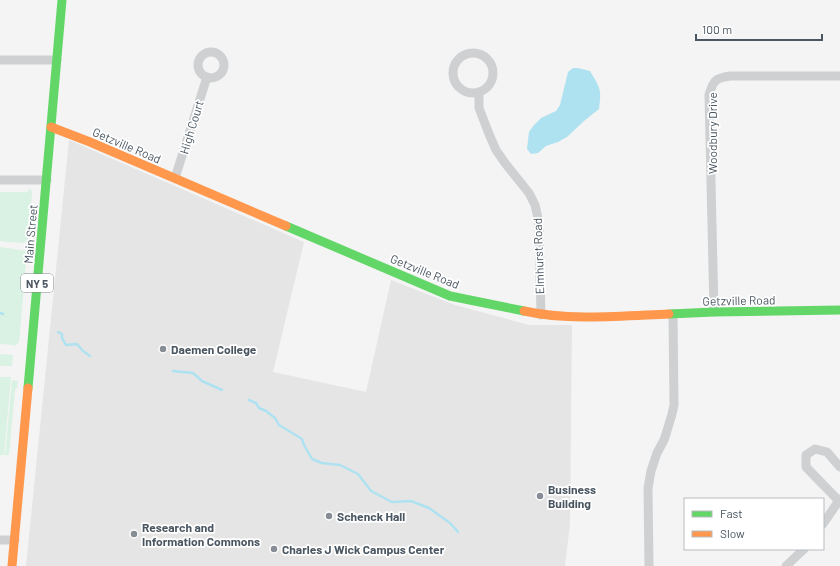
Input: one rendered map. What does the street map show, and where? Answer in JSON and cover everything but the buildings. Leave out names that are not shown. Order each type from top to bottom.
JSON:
[{"type":"street","name":"Main Street","points":[[12,566],[62,0]]},
{"type":"street","points":[[469,53],[482,55],[488,59],[492,65],[493,78],[485,89],[479,92],[467,92],[461,89],[454,78],[455,66],[458,60],[469,53]]},
{"type":"street","points":[[0,60],[57,60]]},
{"type":"street","name":"High Court","points":[[175,178],[207,76]]},
{"type":"street","name":"Woodbury Drive","points":[[714,312],[709,95],[712,86],[715,81],[720,78],[730,76],[840,76]]},
{"type":"street","name":"Elmhurst Road","points":[[479,92],[479,108],[496,150],[529,193],[535,205],[539,229],[541,315]]},
{"type":"street","name":"Getzville Road","points":[[51,127],[175,178],[450,296],[541,315],[596,317],[714,312],[840,310]]},
{"type":"street","points":[[0,180],[47,180]]},
{"type":"street","points":[[649,566],[648,488],[651,471],[657,452],[664,440],[674,405],[673,314]]},
{"type":"street","points":[[824,522],[839,500],[806,467],[806,455],[815,449],[827,452],[840,467]]},
{"type":"street","points":[[0,540],[14,540]]},
{"type":"street","points":[[786,566],[803,550]]},
{"type":"shaded area","name":"Daemen College","points":[[69,140],[304,242],[273,372],[366,392],[391,280],[455,305],[529,325],[572,325],[570,524],[565,566],[26,566]]},
{"type":"green space","points":[[29,188],[32,193],[28,242],[0,241],[0,192],[28,192]]},
{"type":"green space","points":[[0,247],[27,251],[19,342],[15,346],[0,344]]},
{"type":"green space","points":[[0,354],[13,355],[12,366],[0,366]]},
{"type":"green space","points":[[0,377],[11,377],[4,455],[0,455]]},
{"type":"green space","points":[[12,380],[18,381],[17,388],[15,390],[9,454],[5,456]]},
{"type":"water","points":[[573,68],[590,71],[596,81],[600,93],[599,109],[567,137],[546,146],[538,153],[531,154],[527,149],[529,132],[541,118],[556,111],[560,105],[568,72]]},
{"type":"waterway","points":[[58,332],[62,334],[62,338],[66,345],[77,344],[90,356]]},
{"type":"waterway","points":[[173,371],[193,373],[202,381],[222,390]]},
{"type":"waterway","points":[[249,400],[256,403],[259,408],[275,418],[279,425],[302,439],[312,459],[322,463],[340,465],[358,474],[371,491],[392,502],[411,501],[429,508],[450,523],[458,532]]},
{"type":"traffic: fast","points":[[28,388],[62,0]]},
{"type":"traffic: fast","points":[[286,226],[450,296],[524,311]]},
{"type":"traffic: fast","points":[[669,314],[840,310]]},
{"type":"traffic: slow","points":[[51,127],[90,142],[286,226]]},
{"type":"traffic: slow","points":[[524,311],[578,317],[615,317],[669,314]]},
{"type":"traffic: slow","points":[[12,566],[28,388]]},
{"type":"place","name":"Daemen College","points":[[163,349]]},
{"type":"place","name":"Business Building","points":[[540,496]]},
{"type":"place","name":"Schenck Hall","points":[[329,516]]},
{"type":"place","name":"Research and Information Commons","points":[[134,534]]},
{"type":"place","name":"Charles J Wick Campus Center","points":[[274,549]]}]
